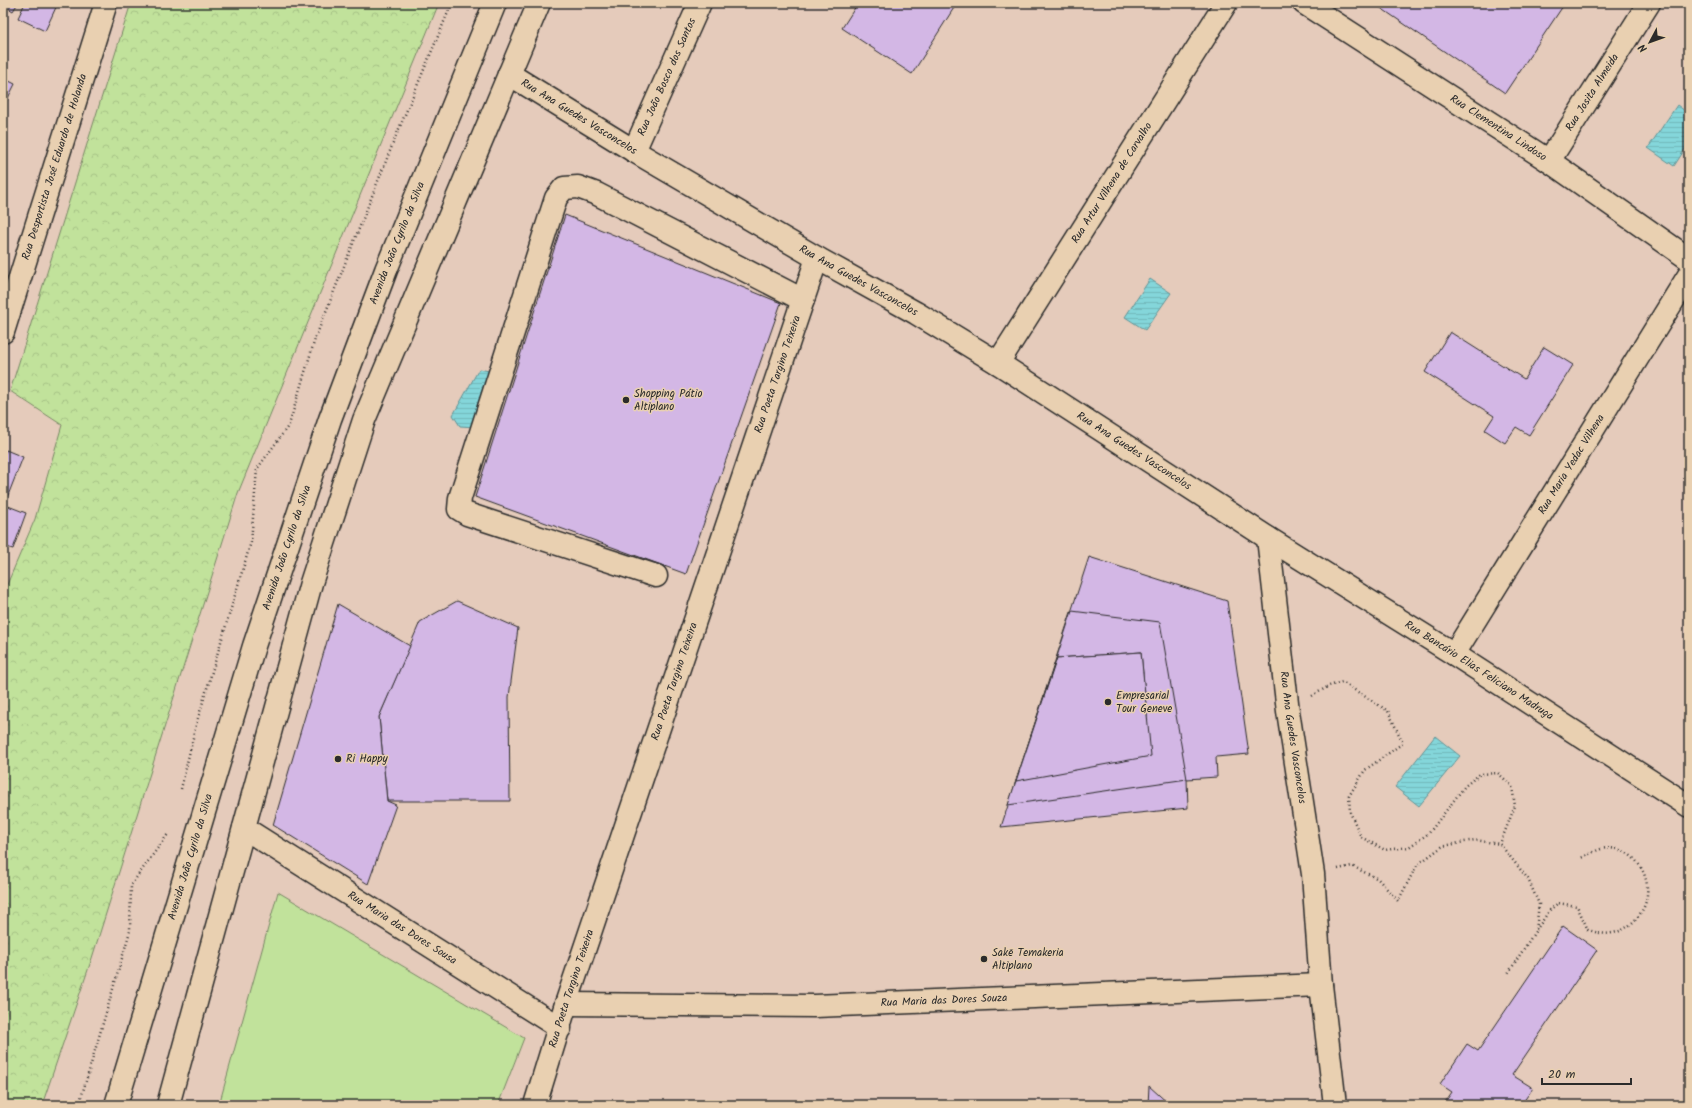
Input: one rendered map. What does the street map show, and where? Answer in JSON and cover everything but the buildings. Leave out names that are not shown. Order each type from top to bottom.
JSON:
[{"type":"street","name":"Rua Desportista José Eduardo de Holanda","points":[[3,332],[106,3]]},
{"type":"street","name":"Avenida João Cyrilo da Silva","points":[[116,1105],[254,646],[330,419],[386,270],[495,3]]},
{"type":"street","points":[[168,1105],[311,583],[364,420],[539,3]]},
{"type":"street","name":"Rua João Bosco dos Santos","points":[[634,151],[700,3]]},
{"type":"street","name":"Rua Artur Vilhena de Carvalho","points":[[998,364],[1226,3]]},
{"type":"street","name":"Rua Clementina Lindoso","points":[[1304,3],[1549,161],[1689,259]]},
{"type":"street","name":"Rua Josita Almeida","points":[[1549,161],[1649,3]]},
{"type":"street","name":"Rua Ana Guedes Vasconcelos","points":[[509,74],[634,151],[817,258],[916,313],[1268,538],[1288,711],[1313,874],[1321,985],[1335,1105]]},
{"type":"street","points":[[656,576],[467,514],[459,509],[460,498],[556,198],[564,188],[578,187],[596,194],[803,300]]},
{"type":"street","name":"Rua Poeta Targino Teixeira","points":[[535,1105],[560,1028],[566,1004],[817,258]]},
{"type":"street","name":"Rua Maria Yedac Vilhena","points":[[1454,654],[1689,275]]},
{"type":"street","name":"Rua Bancário Elias Feliciano Madruga","points":[[1268,538],[1454,654],[1689,806]]},
{"type":"street","name":"Rua Maria das Dores Sousa","points":[[244,828],[560,1028]]},
{"type":"street","name":"Rua Maria das Dores Souza","points":[[566,1004],[815,1006],[1321,985]]},
{"type":"path","points":[[180,792],[196,726],[251,542],[257,469],[289,425],[315,340],[396,136],[452,3]]},
{"type":"path","points":[[1288,711],[1329,686],[1342,682],[1388,711],[1403,743],[1365,770],[1349,796],[1350,812],[1361,837],[1385,850],[1408,847],[1429,833],[1465,786],[1480,774],[1498,773],[1512,786],[1515,806],[1500,844]]},
{"type":"path","points":[[79,1105],[130,932],[131,885],[171,829]]},
{"type":"path","points":[[1313,874],[1352,866],[1378,879],[1398,901],[1417,865],[1443,846],[1475,840],[1500,844],[1528,879],[1539,904],[1536,930]]},
{"type":"path","points":[[1507,975],[1550,910],[1558,903],[1577,906],[1588,930],[1600,934],[1613,933],[1629,925],[1641,912],[1647,897],[1647,881],[1640,865],[1629,854],[1617,849],[1601,849],[1581,858]]},
{"type":"green space","points":[[131,3],[439,3],[238,493],[92,958],[42,1105],[3,1105],[3,594],[35,519],[62,425],[10,391]]},
{"type":"green space","points":[[278,892],[524,1038],[498,1105],[219,1105]]},
{"type":"water","points":[[1677,105],[1689,114],[1689,143],[1674,166],[1648,148]]},
{"type":"water","points":[[1150,279],[1171,293],[1145,330],[1125,317]]},
{"type":"water","points":[[479,369],[489,371],[497,380],[475,427],[460,426],[453,415]]},
{"type":"water","points":[[1435,736],[1460,756],[1419,806],[1395,787]]},
{"type":"place","name":"Shopping Pátio Altiplano","points":[[626,400]]},
{"type":"place","name":"Empresarial Tour Geneve","points":[[1108,702]]},
{"type":"place","name":"Ri Happy","points":[[338,759]]},
{"type":"place","name":"Sakē Temakeria Altiplano","points":[[984,959]]}]
